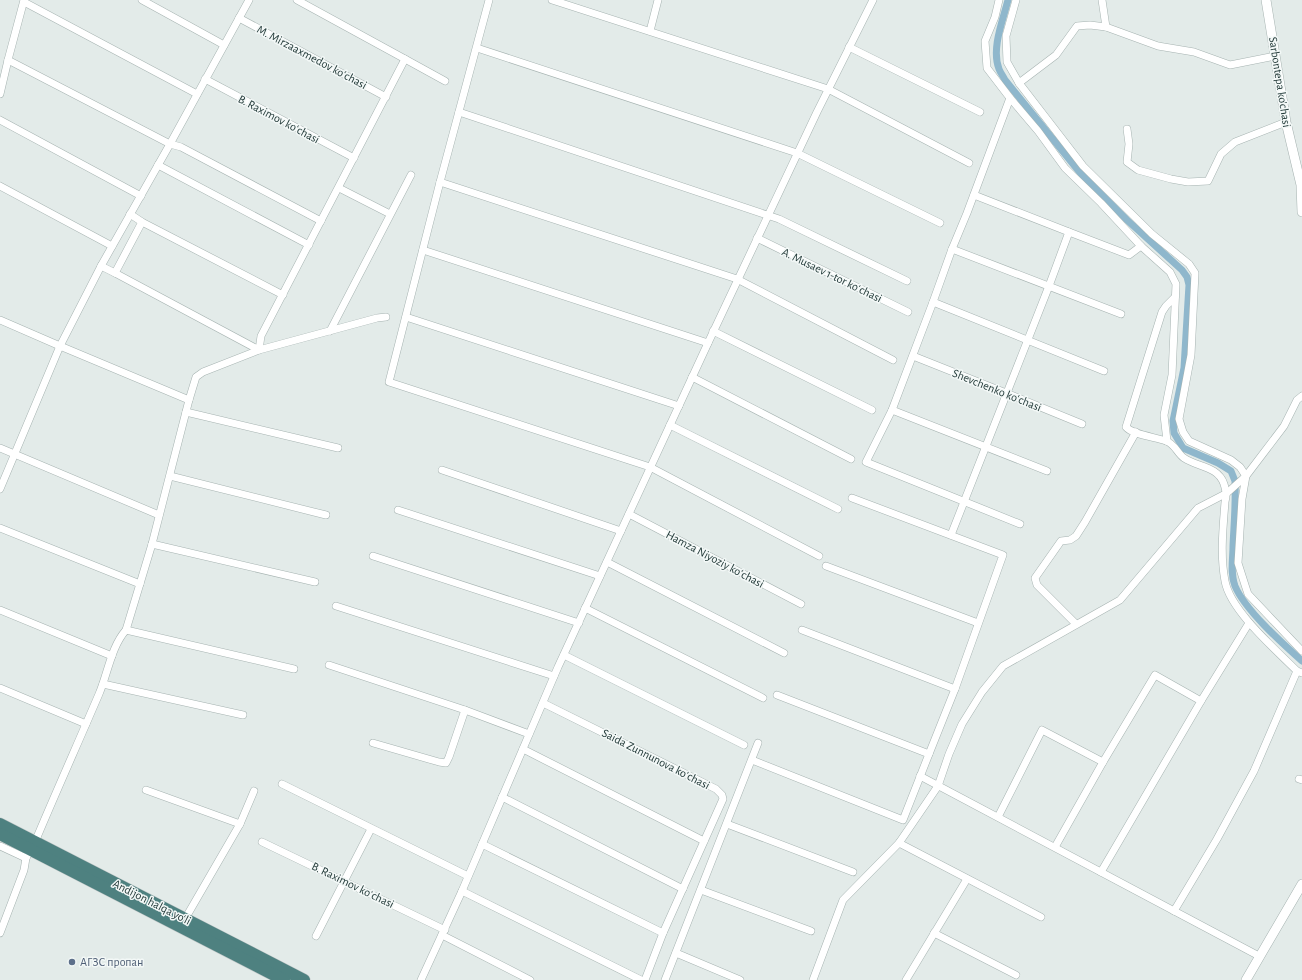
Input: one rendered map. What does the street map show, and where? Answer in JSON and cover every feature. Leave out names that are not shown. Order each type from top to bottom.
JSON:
[{"type":"highway","name":"Andijon halqa yo‘li","points":[[0,824],[30,850],[185,919],[304,980]]},
{"type":"highway","name":"Andijon halqa yo‘li","points":[[0,834],[284,980]]},
{"type":"street","points":[[142,0],[224,45]]},
{"type":"street","points":[[0,489],[60,346],[101,266],[249,0]]},
{"type":"street","points":[[297,0],[445,80]]},
{"type":"street","points":[[490,0],[440,182],[389,382],[650,467],[819,556]]},
{"type":"street","points":[[552,0],[828,89],[969,163]]},
{"type":"street","points":[[650,31],[658,0]]},
{"type":"street","points":[[421,980],[462,891],[554,676],[606,562],[767,216],[873,0]]},
{"type":"street","points":[[999,0],[995,17],[985,41],[988,68],[1065,168],[1101,203],[1141,246],[1170,272],[1176,284],[1172,375],[1164,415],[1167,441]]},
{"type":"street","points":[[1016,0],[1006,36],[1007,62],[1019,83],[1083,166],[1152,234],[1189,264],[1195,273],[1191,355],[1179,419],[1183,432],[1189,441],[1231,460],[1240,467],[1244,478],[1238,563],[1244,585],[1248,594],[1302,651]]},
{"type":"street","points":[[1102,0],[1106,27]]},
{"type":"street","name":"Sarbontepa ko'chasi","points":[[1266,0],[1286,122],[1301,185],[1302,208]]},
{"type":"street","points":[[0,94],[24,1],[197,94]]},
{"type":"street","name":"M. Mirzaaxmedov koʻchasi","points":[[239,18],[386,97]]},
{"type":"street","points":[[1019,83],[1056,55],[1077,26],[1090,25],[1106,27],[1158,46],[1194,52],[1230,65],[1275,56]]},
{"type":"street","points":[[849,47],[980,112]]},
{"type":"street","points":[[477,48],[797,153],[940,222]]},
{"type":"street","points":[[259,350],[261,336],[405,59]]},
{"type":"street","points":[[8,60],[170,144],[181,147],[322,221]]},
{"type":"street","name":"B. Raximov koʻchasi","points":[[205,79],[354,158]]},
{"type":"street","points":[[1010,98],[892,410],[866,462],[1020,524]]},
{"type":"street","points":[[459,112],[779,219],[907,281]]},
{"type":"street","points":[[0,120],[141,196]]},
{"type":"street","points":[[1127,129],[1129,144],[1126,162],[1138,170],[1188,182],[1208,181],[1221,154],[1235,142],[1286,122]]},
{"type":"street","points":[[158,165],[309,246]]},
{"type":"street","points":[[330,330],[411,174]]},
{"type":"street","points":[[440,182],[738,279],[893,360]]},
{"type":"street","points":[[0,186],[112,246]]},
{"type":"street","points":[[339,188],[390,214]]},
{"type":"street","points":[[974,195],[1129,255],[1141,246]]},
{"type":"street","points":[[130,214],[142,222],[282,295]]},
{"type":"street","points":[[116,273],[142,222]]},
{"type":"street","points":[[951,535],[1006,393],[1028,341],[1069,232]]},
{"type":"street","name":"A. Musaev 1-tor koʻchasi","points":[[757,238],[908,312]]},
{"type":"street","points":[[952,249],[1121,314]]},
{"type":"street","points":[[423,250],[708,343]]},
{"type":"street","points":[[101,266],[259,350]]},
{"type":"street","points":[[1174,911],[1217,839],[1254,771],[1299,672],[1249,623],[1232,600],[1225,582],[1222,557],[1225,502],[1227,493],[1222,477],[1215,472],[1184,458],[1172,444],[1167,441],[1136,432],[1126,427],[1162,312],[1175,297]]},
{"type":"street","points":[[933,302],[1104,371]]},
{"type":"street","points":[[0,934],[30,850],[103,684],[120,637],[126,630],[152,544],[196,377],[203,372],[259,350],[330,330],[386,317]]},
{"type":"street","points":[[406,318],[679,406]]},
{"type":"street","points":[[0,320],[189,400]]},
{"type":"street","points":[[713,331],[872,410]]},
{"type":"street","name":"Shevchenko koʻchasi","points":[[913,356],[1082,424]]},
{"type":"street","points":[[692,377],[851,459]]},
{"type":"street","points":[[813,980],[843,900],[899,843],[938,786],[949,754],[962,724],[982,692],[1003,666],[1120,600],[1198,508],[1227,493],[1244,478],[1284,426],[1297,400],[1302,396]]},
{"type":"street","points":[[892,410],[985,448],[1047,471]]},
{"type":"street","points":[[186,412],[338,448]]},
{"type":"street","points":[[670,425],[838,509]]},
{"type":"street","points":[[1076,624],[1038,585],[1036,578],[1061,541],[1070,540],[1076,536],[1136,432]]},
{"type":"street","points":[[0,448],[159,515]]},
{"type":"street","points":[[442,470],[621,531]]},
{"type":"street","points":[[170,476],[326,515]]},
{"type":"street","points":[[752,760],[903,820],[955,689],[1003,555],[852,498]]},
{"type":"street","points":[[398,510],[600,576]]},
{"type":"street","name":"Hamza Niyoziy koʻchasi","points":[[629,514],[801,604]]},
{"type":"street","points":[[0,528],[140,584]]},
{"type":"street","points":[[152,544],[315,582]]},
{"type":"street","points":[[373,556],[578,623]]},
{"type":"street","points":[[606,562],[784,653]]},
{"type":"street","points":[[826,566],[978,623]]},
{"type":"street","points":[[336,606],[554,676]]},
{"type":"street","points":[[585,608],[763,698]]},
{"type":"street","points":[[0,610],[112,656]]},
{"type":"street","points":[[1101,872],[1201,701],[1249,623]]},
{"type":"street","points":[[126,630],[294,669]]},
{"type":"street","points":[[802,630],[955,689]]},
{"type":"street","points":[[564,655],[744,745]]},
{"type":"street","points":[[329,665],[465,710],[530,734]]},
{"type":"street","points":[[1055,847],[1103,762],[1155,675],[1201,701]]},
{"type":"street","points":[[103,684],[243,715]]},
{"type":"street","points":[[0,688],[86,724]]},
{"type":"street","points":[[777,695],[929,754]]},
{"type":"street","name":"Saida Zunnunova koʻchasi","points":[[543,703],[716,789],[722,795],[723,799],[704,841]]},
{"type":"street","points":[[373,744],[446,763],[450,757],[465,710]]},
{"type":"street","points":[[998,817],[1042,730],[1103,762]]},
{"type":"street","points":[[665,980],[758,743]]},
{"type":"street","points":[[523,749],[704,841],[663,933],[645,980]]},
{"type":"street","points":[[920,776],[1259,956]]},
{"type":"street","points":[[282,784],[468,876]]},
{"type":"street","points":[[146,790],[240,824]]},
{"type":"street","points":[[185,919],[240,824],[254,791]]},
{"type":"street","points":[[502,797],[683,889]]},
{"type":"street","points":[[727,824],[852,872]]},
{"type":"street","points":[[316,936],[372,828]]},
{"type":"street","name":"B. Raximov koʻchasi","points":[[262,842],[345,881],[443,932],[530,980]]},
{"type":"street","points":[[899,843],[1041,917]]},
{"type":"street","points":[[482,844],[663,933]]},
{"type":"street","points":[[0,846],[30,850]]},
{"type":"street","points":[[906,980],[967,879]]},
{"type":"street","points":[[1246,980],[1302,884]]},
{"type":"street","points":[[701,890],[811,931]]},
{"type":"street","points":[[462,891],[641,980]]},
{"type":"street","points":[[934,933],[1016,975]]},
{"type":"street","points":[[676,953],[740,980]]},
{"type":"waterway","points":[[1008,0],[999,34],[996,53],[999,69],[1005,80],[1082,175],[1127,220],[1182,270],[1187,277],[1189,285],[1184,368],[1173,421],[1174,433],[1183,448],[1218,463],[1231,471],[1235,481],[1232,566],[1233,581],[1240,595],[1255,616],[1302,661]]},
{"type":"place","name":"АГЗС пропан","points":[[72,962]]}]
